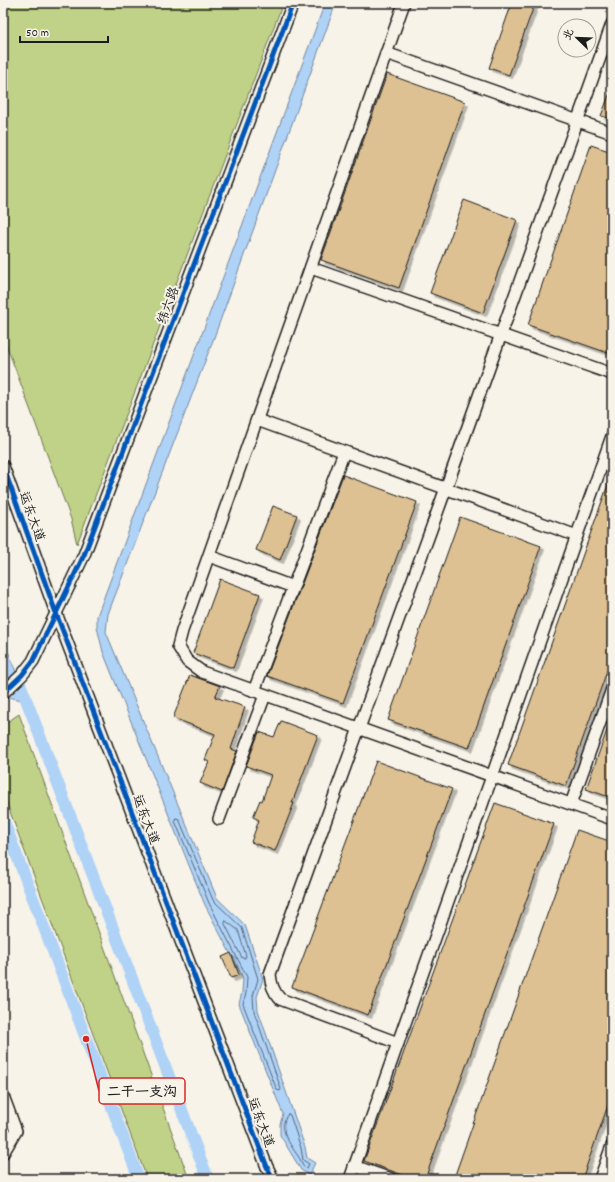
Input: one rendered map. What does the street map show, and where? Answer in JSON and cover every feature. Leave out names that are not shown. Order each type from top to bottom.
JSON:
[{"type":"street","name":"纬六路","points":[[3,693],[27,668],[41,644],[84,555],[293,3]]},
{"type":"street","points":[[404,3],[182,631],[178,646],[187,661],[202,672],[612,818]]},
{"type":"street","points":[[398,1043],[280,999],[275,993],[271,984],[270,974],[612,24]]},
{"type":"street","points":[[386,53],[612,133]]},
{"type":"street","points":[[310,268],[612,374]]},
{"type":"street","points":[[257,420],[577,536]]},
{"type":"street","points":[[350,1179],[611,443]]},
{"type":"street","points":[[254,691],[344,452]]},
{"type":"street","name":"运东大道","points":[[3,466],[56,612],[264,1159],[273,1179]]},
{"type":"street","points":[[209,556],[293,587]]},
{"type":"street","points":[[571,804],[612,689]]},
{"type":"street","points":[[219,819],[265,695]]},
{"type":"street","points":[[3,1096],[6,1110],[16,1131],[3,1152]]},
{"type":"street","points":[[600,1179],[612,1146]]},
{"type":"street","points":[[354,1166],[391,1179]]},
{"type":"green space","points":[[3,3],[283,3],[77,544],[71,519],[3,336]]},
{"type":"green space","points":[[19,714],[189,1179],[147,1179],[3,793],[3,725]]},
{"type":"water","points":[[325,3],[336,3],[212,343],[108,614],[106,632],[217,898],[245,925],[263,979],[257,997],[258,1010],[305,1147],[307,1158],[315,1163],[309,1175],[301,1170],[280,1135],[280,1124],[283,1114],[239,1004],[243,978],[205,905],[103,652],[97,627],[97,616]]},
{"type":"water","points":[[3,638],[27,701],[3,696]]},
{"type":"building","points":[[512,3],[535,3],[509,75],[489,68]]},
{"type":"building","points":[[387,74],[465,102],[399,288],[321,260]]},
{"type":"building","points":[[612,90],[612,119],[601,116]]},
{"type":"building","points":[[591,145],[612,152],[612,343],[608,353],[528,325]]},
{"type":"building","points":[[464,200],[517,220],[483,313],[430,293]]},
{"type":"building","points":[[343,475],[417,502],[343,703],[267,676]]},
{"type":"building","points":[[611,476],[612,657],[566,786],[508,765]]},
{"type":"building","points":[[273,506],[297,515],[280,560],[256,550]]},
{"type":"building","points":[[460,517],[541,546],[469,748],[388,720]]},
{"type":"building","points":[[220,579],[260,594],[233,668],[193,653]]},
{"type":"building","points":[[190,675],[220,686],[215,697],[245,707],[231,749],[237,751],[222,792],[200,783],[209,762],[205,760],[215,734],[173,718]]},
{"type":"building","points":[[611,719],[612,720],[612,798],[586,789]]},
{"type":"building","points":[[281,721],[318,735],[275,851],[251,842],[259,820],[253,817],[260,800],[262,801],[271,775],[246,766],[259,732],[274,737]]},
{"type":"building","points":[[376,761],[452,789],[368,1015],[292,987]]},
{"type":"building","points":[[495,803],[554,824],[425,1179],[414,1179],[364,1161]]},
{"type":"building","points":[[577,830],[612,842],[612,1094],[582,1179],[468,1179],[455,1175]]},
{"type":"building","points":[[231,953],[239,975],[231,978],[222,957]]},
{"type":"waterway","points":[[21,686],[208,1179]]},
{"type":"waterway","points":[[3,819],[139,1179]]},
{"type":"cycle path","points":[[3,693],[22,675],[33,661],[84,555],[293,3]]},
{"type":"cycle path","points":[[3,466],[56,613],[267,1167],[273,1179]]},
{"type":"place","name":"二干一支沟","points":[[86,1039]]}]
